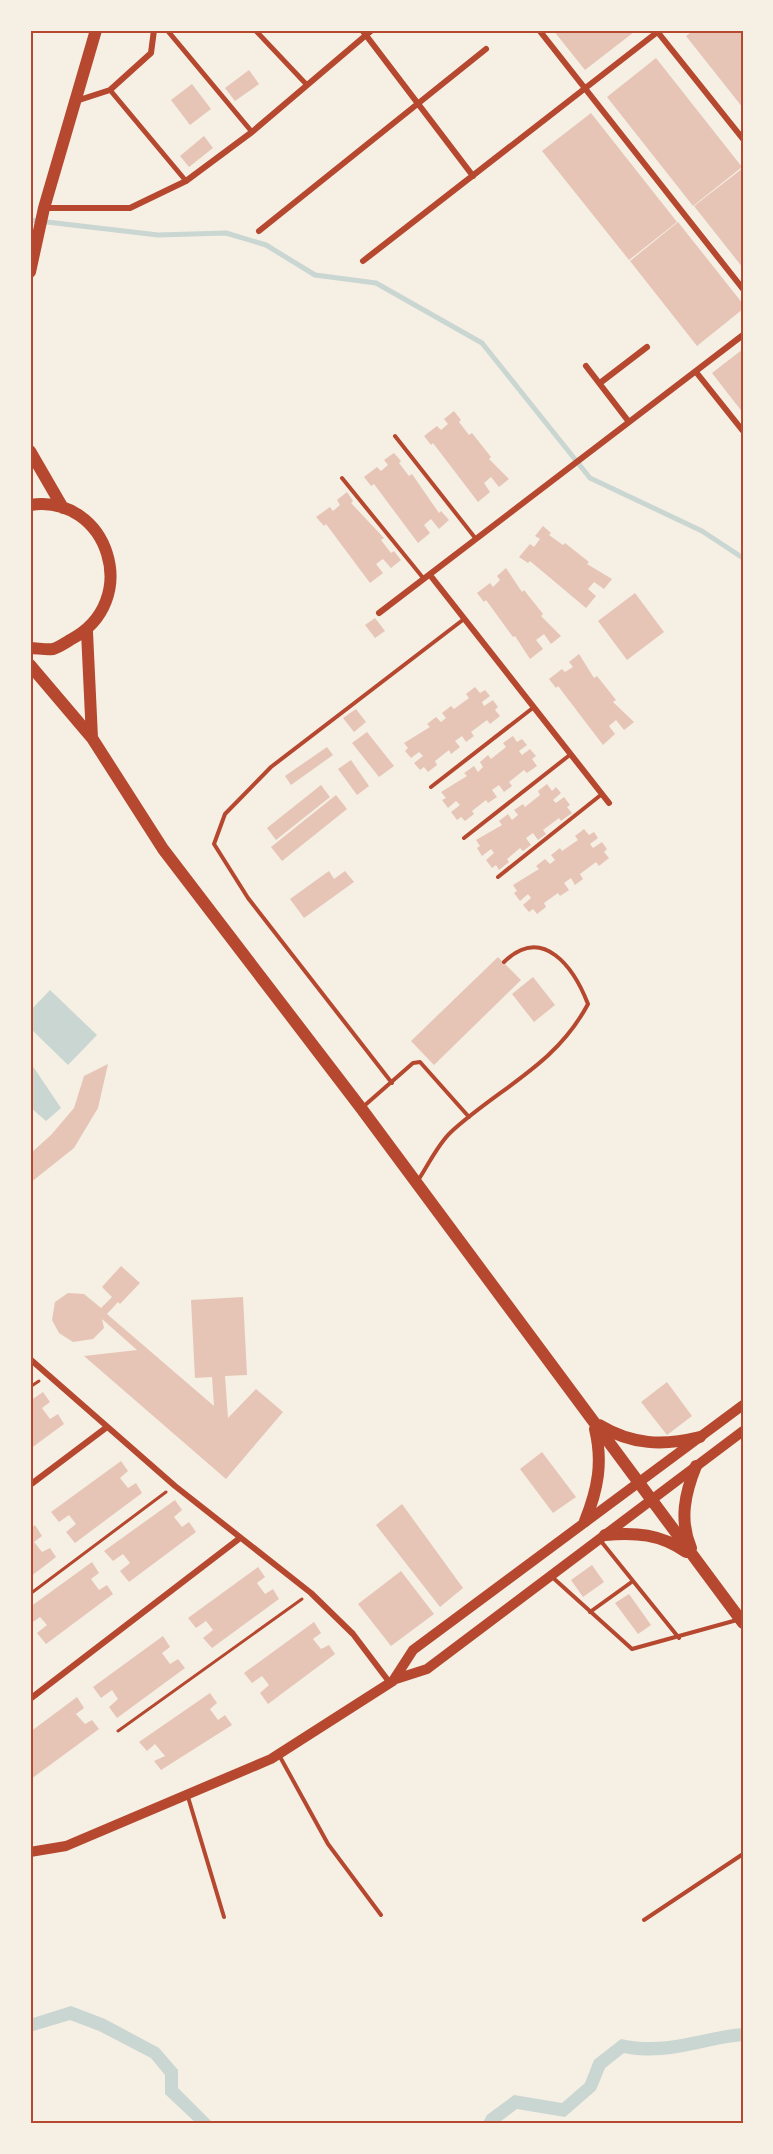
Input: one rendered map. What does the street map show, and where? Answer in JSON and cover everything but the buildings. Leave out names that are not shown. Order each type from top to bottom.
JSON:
[{"type":"highway","points":[[30,272],[44,210],[96,30]]},
{"type":"highway","points":[[30,451],[63,508]]},
{"type":"highway","points":[[30,505],[39,503],[63,508],[82,518],[97,533],[107,552],[111,573],[109,595],[100,615],[87,632],[53,649],[30,648]]},
{"type":"highway","points":[[87,632],[92,738]]},
{"type":"highway","points":[[30,665],[92,738],[163,849],[362,1108],[742,1621]]},
{"type":"highway","points":[[593,1422],[633,1441],[655,1444],[678,1443],[700,1437]]},
{"type":"highway","points":[[585,1521],[595,1497],[600,1472],[599,1446],[593,1422]]},
{"type":"highway","points":[[696,1466],[687,1489],[684,1513],[687,1538],[696,1560]]},
{"type":"highway","points":[[602,1537],[629,1532],[654,1536],[677,1545],[696,1560]]},
{"type":"main road","points":[[393,1681],[413,1650],[743,1405]]},
{"type":"main road","points":[[30,1852],[66,1846],[279,1755],[393,1681],[427,1669],[743,1431]]},
{"type":"street","points":[[75,101],[110,90],[151,53],[154,30]]},
{"type":"street","points":[[167,30],[252,132]]},
{"type":"street","points":[[255,30],[307,85]]},
{"type":"street","points":[[44,210],[130,208],[186,181],[252,132],[307,85],[363,32],[372,30]]},
{"type":"street","points":[[539,30],[743,288]]},
{"type":"street","points":[[363,261],[586,90],[658,31],[743,139]]},
{"type":"street","points":[[363,32],[473,176]]},
{"type":"street","points":[[259,231],[486,49]]},
{"type":"street","points":[[110,90],[186,181]]},
{"type":"street","points":[[379,613],[572,468],[743,335]]},
{"type":"street","points":[[600,383],[647,347]]},
{"type":"street","points":[[586,366],[629,422]]},
{"type":"street","points":[[696,372],[743,431]]},
{"type":"street","points":[[427,577],[464,618],[609,803]]},
{"type":"street","points":[[30,1359],[175,1485],[311,1593],[353,1634],[393,1681]]},
{"type":"street","points":[[30,1485],[107,1427]]},
{"type":"street","points":[[30,1700],[240,1538]]},
{"type":"lane","points":[[395,436],[476,540]]},
{"type":"lane","points":[[342,478],[427,577]]},
{"type":"lane","points":[[392,1083],[248,898],[214,844],[225,814],[271,766],[464,618]]},
{"type":"lane","points":[[431,788],[534,706]]},
{"type":"lane","points":[[464,838],[571,754]]},
{"type":"lane","points":[[498,878],[602,794]]},
{"type":"lane","points":[[417,1183],[448,1134],[538,1066],[574,1031],[588,1004],[578,980],[563,960],[542,949],[524,948],[504,962]]},
{"type":"lane","points":[[362,1108],[413,1063],[420,1062],[469,1117]]},
{"type":"lane","points":[[602,1537],[633,1581],[679,1638]]},
{"type":"lane","points":[[551,1576],[632,1649],[742,1621]]},
{"type":"lane","points":[[590,1612],[633,1581]]},
{"type":"lane","points":[[279,1755],[328,1844],[381,1915]]},
{"type":"lane","points":[[187,1796],[224,1917]]},
{"type":"lane","points":[[644,1920],[743,1854]]},
{"type":"path","points":[[30,1594],[175,1485]]},
{"type":"path","points":[[118,1731],[311,1593]]},
{"type":"shaded area","points":[[50,990],[97,1035],[68,1065],[30,1028],[30,1011]]},
{"type":"shaded area","points":[[30,1062],[61,1108],[46,1121],[30,1107]]},
{"type":"shaded area","points":[[71,2006],[105,2019],[159,2048],[178,2070],[178,2088],[214,2124],[197,2124],[165,2094],[165,2075],[151,2058],[99,2031],[70,2020],[30,2032],[30,2016],[33,2018]]},
{"type":"shaded area","points":[[743,2028],[743,2041],[670,2054],[624,2053],[605,2068],[596,2090],[565,2117],[517,2109],[497,2124],[482,2124],[487,2115],[514,2095],[562,2103],[585,2083],[594,2060],[621,2039],[638,2042],[668,2041]]},
{"type":"waterway","points":[[30,220],[158,235],[226,233],[266,245],[315,275],[376,283],[482,343],[590,478],[702,531],[743,558]]}]
